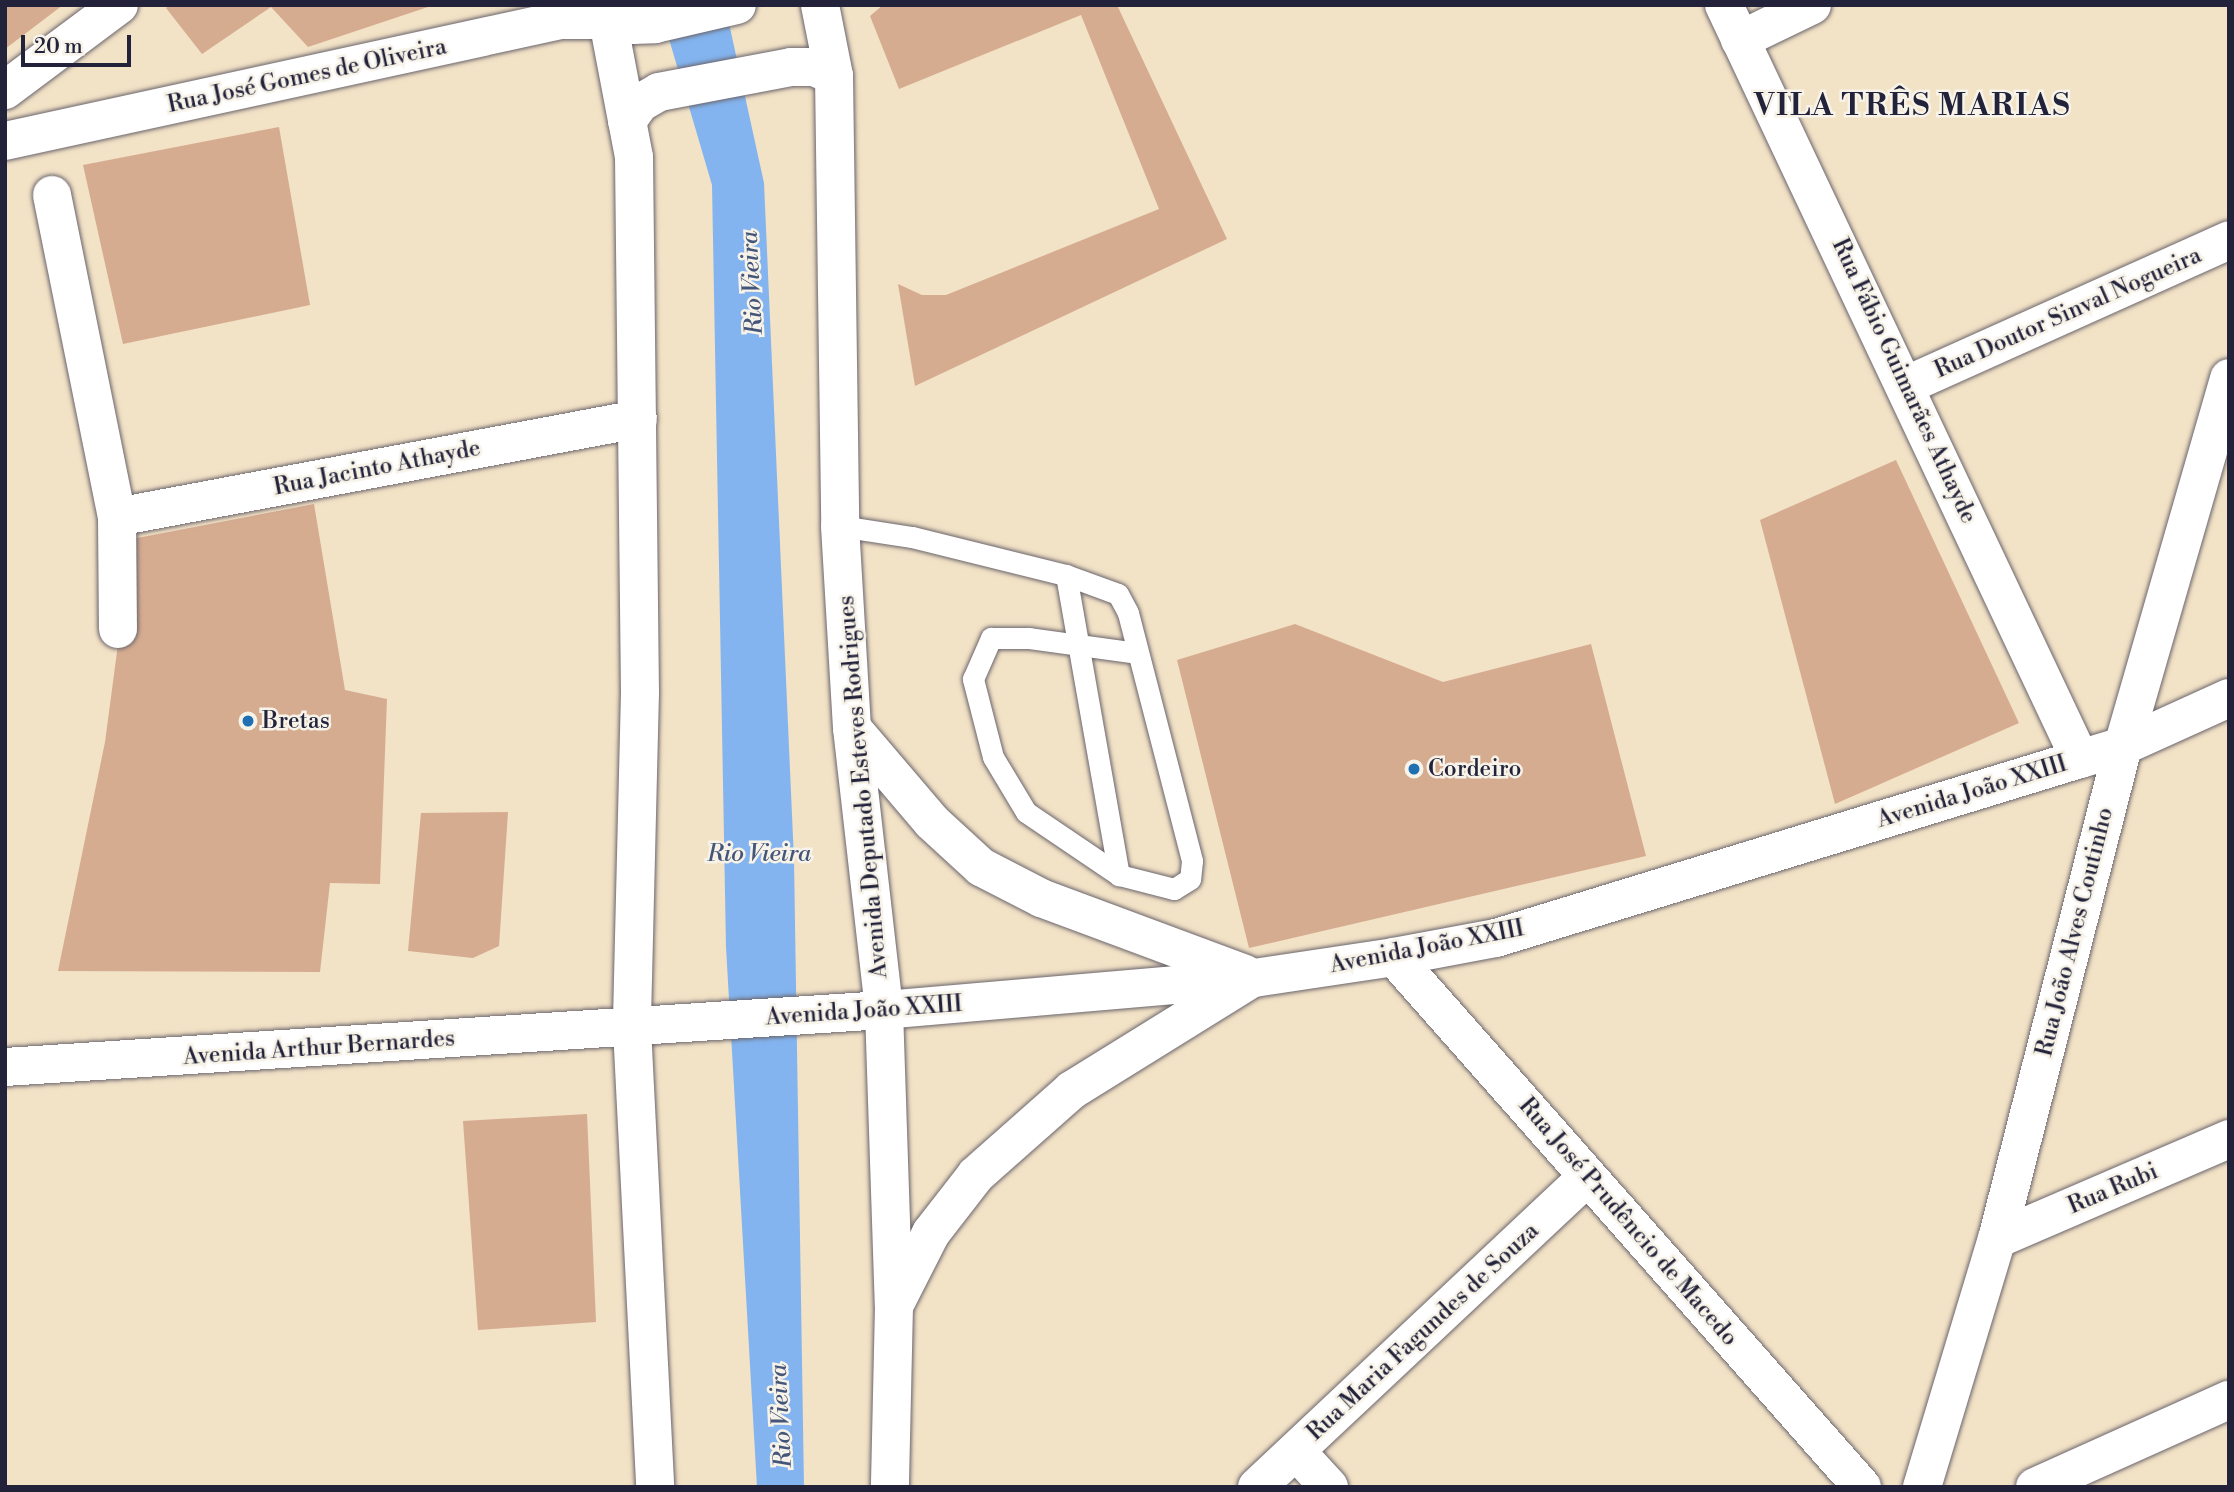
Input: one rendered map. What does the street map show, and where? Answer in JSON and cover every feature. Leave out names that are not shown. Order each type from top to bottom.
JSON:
[{"type":"main road","points":[[5,90],[120,5]]},
{"type":"main road","name":"Rua José Gomes de Oliveira","points":[[5,141],[561,20],[607,13],[632,26],[654,24],[737,5]]},
{"type":"main road","name":"Avenida Deputado Esteves Rodrigues","points":[[820,5],[834,76],[840,526],[852,728],[884,1010],[894,1306],[890,1487]]},
{"type":"main road","name":"Rua Fábio Guimarães Athayde","points":[[1724,5],[1907,385],[2080,759]]},
{"type":"main road","points":[[1740,40],[1812,5]]},
{"type":"main road","points":[[607,13],[634,156],[640,692],[632,1028],[655,1487]]},
{"type":"main road","points":[[627,121],[640,103],[659,92],[790,67],[814,67],[834,76]]},
{"type":"main road","points":[[52,195],[117,517],[118,629]]},
{"type":"main road","name":"Rua Doutor Sinval Nogueira","points":[[1907,385],[2229,240]]},
{"type":"main road","name":"Rua João Alves Coutinho","points":[[1923,1487],[1997,1239],[2123,746],[2229,378]]},
{"type":"main road","name":"Rua Jacinto Athayde","points":[[117,517],[638,419]]},
{"type":"main road","name":"Avenida João XXIII","points":[[632,1028],[884,1010],[1254,978],[1394,957],[1496,938],[2123,746],[2229,698]]},
{"type":"main road","points":[[852,728],[932,822],[981,867],[1041,898],[1254,978]]},
{"type":"main road","name":"Rua José Prudêncio de Macedo","points":[[1394,957],[1862,1487]]},
{"type":"main road","points":[[894,1306],[931,1233],[976,1175],[1072,1090],[1254,978]]},
{"type":"main road","name":"Avenida Arthur Bernardes","points":[[5,1067],[632,1028]]},
{"type":"main road","name":"Rua Rubi","points":[[1997,1239],[2229,1139]]},
{"type":"main road","name":"Rua Maria Fagundes de Souza","points":[[1257,1487],[1587,1177]]},
{"type":"main road","points":[[2035,1487],[2229,1399]]},
{"type":"main road","points":[[1296,1451],[1329,1487]]},
{"type":"lane","points":[[840,526],[912,537],[1066,575],[1118,594],[1128,613],[1192,861],[1190,879],[1174,889],[1119,875],[1026,812],[993,757],[973,678],[991,638],[1075,644],[1137,653]]},
{"type":"lane","points":[[1066,575],[1075,644],[1119,875]]},
{"type":"water","name":"Rio Vieira","points":[[659,5],[725,5],[764,183],[794,860],[804,1487],[757,1487],[726,947],[712,185]]},
{"type":"building","points":[[5,5],[63,5],[5,49]]},
{"type":"building","points":[[170,5],[434,5],[308,47],[271,7],[202,54],[166,8]]},
{"type":"building","points":[[883,5],[1117,5],[1227,239],[915,386],[898,284],[922,295],[946,295],[1159,209],[1081,15],[899,89],[870,16]]},
{"type":"building","points":[[279,127],[310,305],[123,344],[83,165]]},
{"type":"building","points":[[1896,460],[2019,723],[1835,804],[1760,520]]},
{"type":"building","name":"Bretas","points":[[314,504],[345,690],[387,699],[380,884],[330,883],[320,972],[58,971],[105,742],[132,539]]},
{"type":"building","name":"Cordeiro","points":[[1295,624],[1443,682],[1591,644],[1646,856],[1249,948],[1177,660]]},
{"type":"building","points":[[508,812],[499,946],[473,958],[408,951],[421,813]]},
{"type":"building","points":[[587,1114],[596,1322],[478,1330],[463,1121]]},
{"type":"place","name":"Bretas","points":[[248,721]]},
{"type":"place","name":"Cordeiro","points":[[1414,769]]},
{"type":"district","name":"VILA TRÊS MARIAS","points":[[1913,106]]}]
